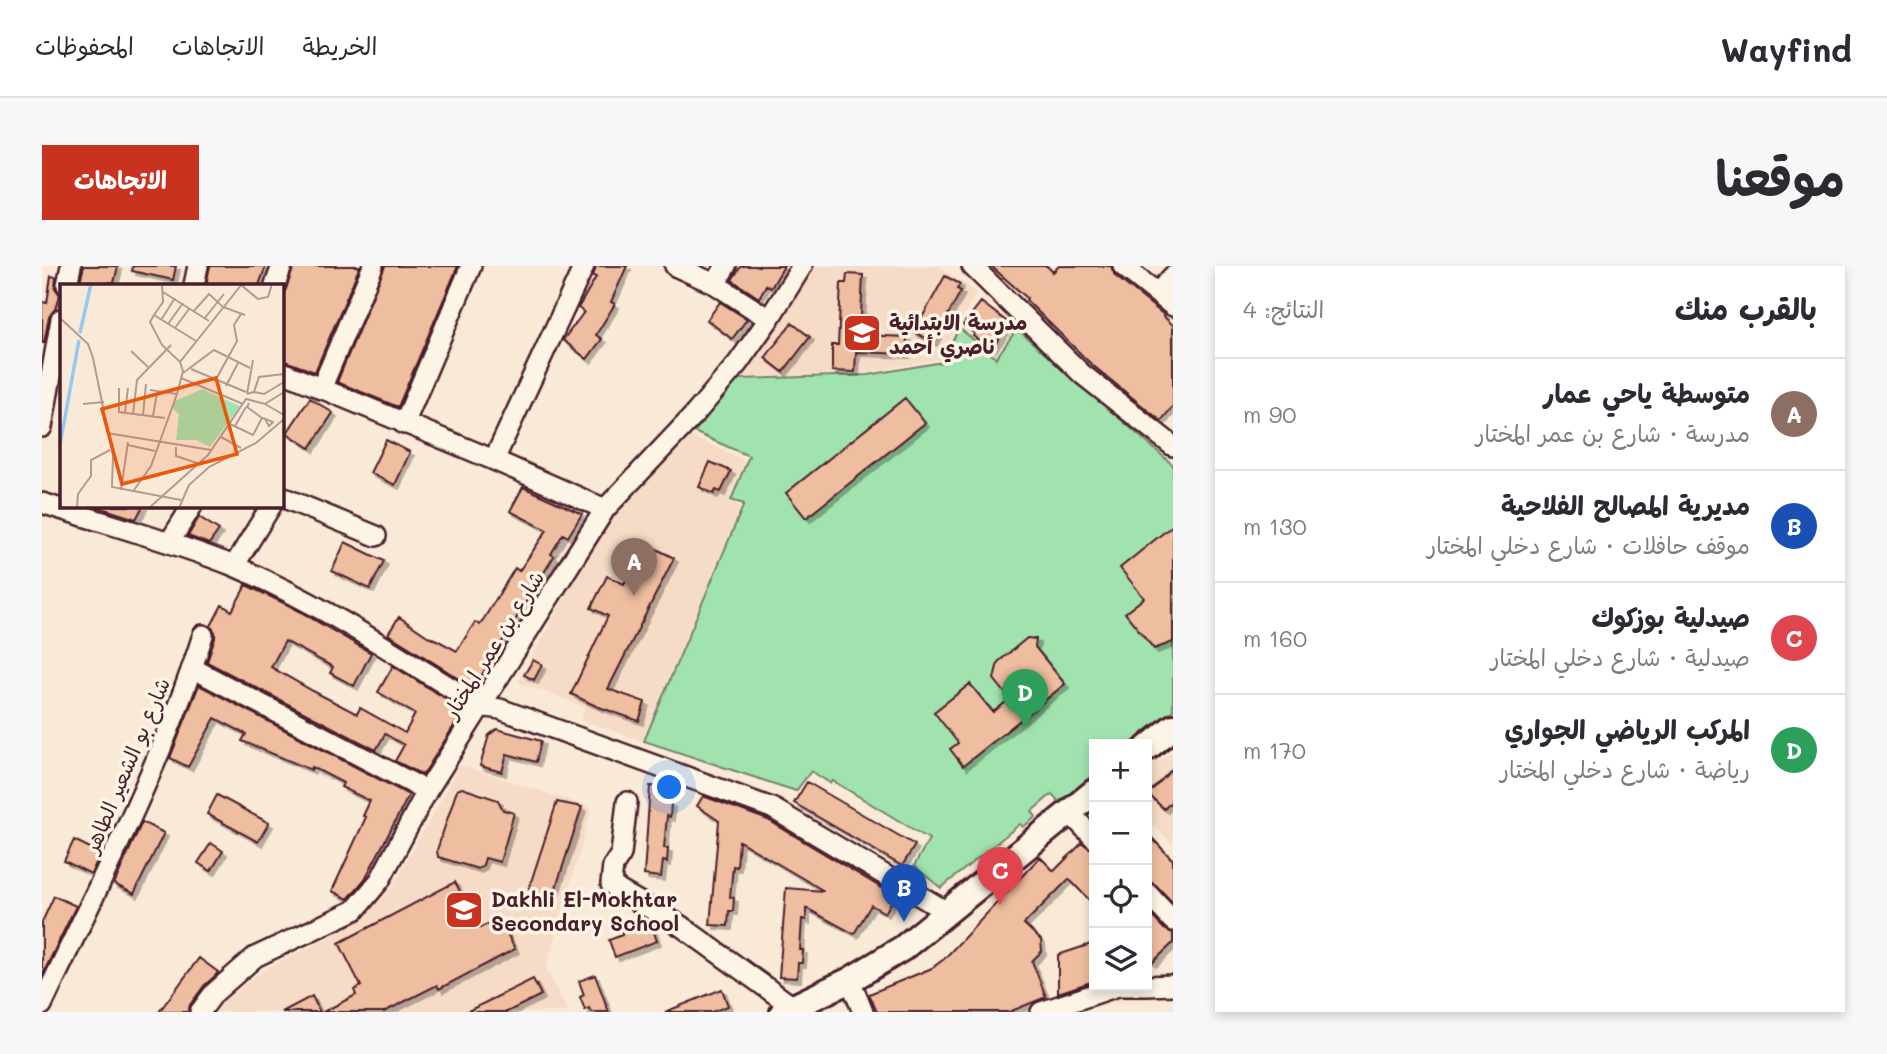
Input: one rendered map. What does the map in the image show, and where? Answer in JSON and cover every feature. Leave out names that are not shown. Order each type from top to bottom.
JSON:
[{"type":"main road","points":[[1152,744],[1173,727]]},
{"type":"main road","points":[[788,1010],[850,981],[903,948],[1089,796]]},
{"type":"street","points":[[67,284],[71,266]]},
{"type":"street","points":[[194,284],[198,266]]},
{"type":"street","points":[[275,284],[282,266]]},
{"type":"street","points":[[321,389],[373,266]]},
{"type":"street","points":[[404,424],[471,266]]},
{"type":"street","points":[[494,460],[584,266]]},
{"type":"street","points":[[676,266],[715,284],[769,319]]},
{"type":"street","points":[[715,284],[726,266]]},
{"type":"street","name":"شارع بن عمر المختار","points":[[200,1012],[214,993],[256,957],[355,910],[380,880],[427,791],[605,509],[694,415],[738,363],[802,266]]},
{"type":"street","points":[[972,266],[1082,374],[1173,446]]},
{"type":"street","points":[[1123,266],[1173,306]]},
{"type":"street","points":[[1157,293],[1173,276]]},
{"type":"street","points":[[42,427],[60,325]]},
{"type":"street","points":[[284,373],[605,509]]},
{"type":"street","points":[[284,498],[376,536]]},
{"type":"street","points":[[42,503],[234,566],[305,600],[480,706],[500,709],[772,808],[947,912]]},
{"type":"street","points":[[169,543],[191,508]]},
{"type":"street","points":[[234,566],[270,508]]},
{"type":"street","points":[[192,668],[203,635]]},
{"type":"street","name":"شارع بو الشعير الطاهر","points":[[42,1005],[135,808],[192,668],[427,791]]},
{"type":"street","points":[[626,802],[621,854],[613,866],[611,884],[620,891],[682,918],[704,950],[753,967],[788,1010]]},
{"type":"street","points":[[1069,812],[1089,833]]},
{"type":"street","points":[[1152,898],[1173,921]]},
{"type":"street","points":[[850,981],[863,1012]]},
{"type":"street","points":[[1152,986],[1173,985]]},
{"type":"street","points":[[1041,1012],[1103,991]]},
{"type":"shaded area","name":"مدرسة الابتدائية ناصري أحمد","points":[[811,266],[938,266],[977,292],[940,359],[864,373],[742,377]]},
{"type":"shaded area","points":[[688,435],[745,460],[728,501],[741,506],[642,741],[581,720],[585,707],[518,682],[613,509]]},
{"type":"shaded area","points":[[1173,751],[1173,844],[1152,824],[1152,766]]},
{"type":"shaded area","name":"Dakhli El-Mokhtar Secondary School","points":[[460,765],[592,808],[546,969],[569,1012],[215,1012],[223,1001],[265,969],[340,932],[392,887]]},
{"type":"green space","points":[[959,328],[996,358],[1017,329],[1173,465],[1173,710],[1136,739],[1089,739],[1089,778],[1059,802],[1052,794],[1032,811],[1036,817],[1023,827],[1020,824],[941,888],[914,866],[929,839],[833,781],[830,783],[811,771],[796,791],[644,741],[744,504],[731,500],[749,456],[694,432],[737,379],[868,375],[942,362]]},
{"type":"building","points":[[84,266],[118,266],[114,283],[79,284]]},
{"type":"building","points":[[133,266],[176,266],[173,280],[132,271]]},
{"type":"building","points":[[210,266],[266,266],[259,284],[206,284]]},
{"type":"building","points":[[294,266],[360,266],[315,372],[284,361],[286,289]]},
{"type":"building","points":[[385,266],[458,266],[398,407],[337,382]]},
{"type":"building","points":[[596,266],[627,266],[611,302],[615,304],[596,335],[602,339],[587,359],[563,340],[584,312],[578,308],[596,277],[593,276]]},
{"type":"building","points":[[741,266],[784,266],[771,288],[766,285],[759,298],[732,280]]},
{"type":"building","points":[[991,266],[1047,266],[1053,272],[1059,266],[1111,266],[1115,276],[1173,325],[1173,406],[1161,421],[1091,364],[1026,300],[1027,298]]},
{"type":"building","points":[[847,274],[863,275],[860,335],[907,337],[906,354],[856,352],[855,372],[832,371],[832,345],[838,345],[841,283],[846,283]]},
{"type":"building","points":[[51,276],[56,277],[55,288],[60,295],[49,317],[42,343],[42,302],[47,303]]},
{"type":"building","points":[[945,276],[960,284],[957,289],[961,291],[933,342],[914,332]]},
{"type":"building","points":[[720,302],[747,319],[732,339],[707,320]]},
{"type":"building","points":[[981,302],[1010,324],[991,349],[963,325]]},
{"type":"building","points":[[792,323],[810,337],[783,372],[765,358]]},
{"type":"building","points":[[310,398],[333,413],[310,448],[287,433]]},
{"type":"building","points":[[905,398],[925,423],[806,518],[786,493]]},
{"type":"building","points":[[386,440],[410,452],[395,485],[370,473]]},
{"type":"building","points":[[710,462],[731,471],[721,492],[716,490],[714,494],[699,487]]},
{"type":"building","points":[[523,487],[582,514],[568,537],[563,534],[551,554],[554,556],[474,688],[388,634],[399,617],[432,639],[457,651],[475,622],[480,625],[515,568],[519,571],[547,530],[510,511]]},
{"type":"building","points":[[101,508],[142,508],[136,519]]},
{"type":"building","points":[[199,517],[219,530],[209,544],[188,536]]},
{"type":"building","points":[[1173,525],[1173,642],[1154,649],[1125,613],[1144,598],[1120,568]]},
{"type":"building","points":[[345,542],[384,561],[370,589],[332,571]]},
{"type":"building","points":[[645,543],[674,558],[608,689],[645,702],[639,721],[571,694],[608,616],[591,608],[607,576],[624,584]]},
{"type":"building","points":[[246,585],[292,607],[371,653],[354,686],[330,673],[333,667],[285,641],[271,667],[357,714],[360,708],[405,733],[415,714],[378,692],[393,666],[464,710],[423,775],[395,761],[404,745],[385,734],[376,750],[207,662],[215,638],[211,626],[222,605],[232,611]]},
{"type":"building","points":[[1027,638],[1036,639],[1035,647],[1065,684],[963,766],[950,749],[958,743],[934,712],[970,684],[993,712],[1010,699],[994,679],[998,662]]},
{"type":"building","points":[[533,660],[542,665],[534,680],[524,675]]},
{"type":"building","points":[[199,685],[409,795],[365,879],[348,899],[332,891],[366,817],[363,816],[370,801],[341,787],[343,783],[312,767],[311,770],[242,741],[246,734],[215,718],[188,767],[170,758]]},
{"type":"building","points":[[497,729],[541,741],[536,762],[507,754],[502,772],[480,766],[489,735]]},
{"type":"building","points":[[1173,768],[1173,800],[1164,809],[1152,798],[1152,790]]},
{"type":"building","points":[[807,782],[915,845],[902,866],[794,803]]},
{"type":"building","points":[[650,786],[668,787],[667,803],[671,803],[664,848],[668,848],[667,862],[663,861],[661,877],[644,875]]},
{"type":"building","points":[[462,788],[498,800],[503,810],[514,813],[500,862],[485,858],[478,869],[438,857],[437,850],[457,790]]},
{"type":"building","points":[[217,795],[269,823],[258,842],[207,814]]},
{"type":"building","points":[[703,796],[768,820],[895,896],[885,913],[871,905],[854,934],[806,908],[806,920],[802,919],[802,963],[798,963],[797,978],[779,977],[786,888],[824,891],[739,841],[737,867],[733,866],[730,897],[734,898],[733,911],[729,911],[728,926],[710,925],[719,821],[697,806]]},
{"type":"building","points":[[557,802],[582,807],[551,903],[530,898],[532,889],[529,888]]},
{"type":"building","points":[[142,822],[164,833],[134,894],[114,884]]},
{"type":"building","points":[[1152,838],[1173,860],[1173,903],[1152,883]]},
{"type":"building","points":[[74,840],[92,849],[95,844],[103,848],[91,874],[64,861]]},
{"type":"building","points":[[211,843],[223,851],[211,871],[198,863]]},
{"type":"building","points":[[1082,843],[1089,847],[1089,900],[1069,879],[1024,924],[1041,940],[1042,951],[1032,961],[1046,997],[1009,1012],[877,1012],[869,994],[932,968],[944,959],[1040,857],[1054,871]]},
{"type":"building","points":[[455,882],[480,928],[499,918],[515,949],[439,989],[437,985],[384,1012],[323,1012],[356,995],[354,990],[361,986],[339,943]]},
{"type":"building","points":[[54,896],[76,906],[42,976],[42,922]]},
{"type":"building","points":[[1152,916],[1164,929],[1173,933],[1173,943],[1152,963]]},
{"type":"building","points":[[651,924],[657,941],[615,957],[609,940],[635,926],[636,930]]},
{"type":"building","points":[[1089,945],[1089,983],[1058,993],[1058,955]]},
{"type":"building","points":[[199,958],[218,972],[204,986],[188,1012],[159,1012]]},
{"type":"building","points":[[595,975],[609,1012],[591,1012],[589,1008],[585,1010],[580,997],[584,995],[579,981]]},
{"type":"building","points":[[533,979],[541,995],[507,1012],[466,1012]]},
{"type":"building","points":[[722,989],[728,1006],[712,1012],[665,1012]]},
{"type":"building","points":[[312,996],[320,1012],[282,1012]]},
{"type":"place","name":"مدرسة الابتدائية ناصري أحمد","points":[[862,333]]},
{"type":"place","name":"متوسطة ياحي عمار","points":[[634,596]]},
{"type":"place","name":"المركب الرياضي الجواري","points":[[1025,727]]},
{"type":"place","name":"صيدلية بوزكوك","points":[[1000,905]]},
{"type":"place","name":"Dakhli El-Mokhtar Secondary School","points":[[464,910]]},
{"type":"place","name":"مديرية المصالح الفلاحية","points":[[904,922]]}]
